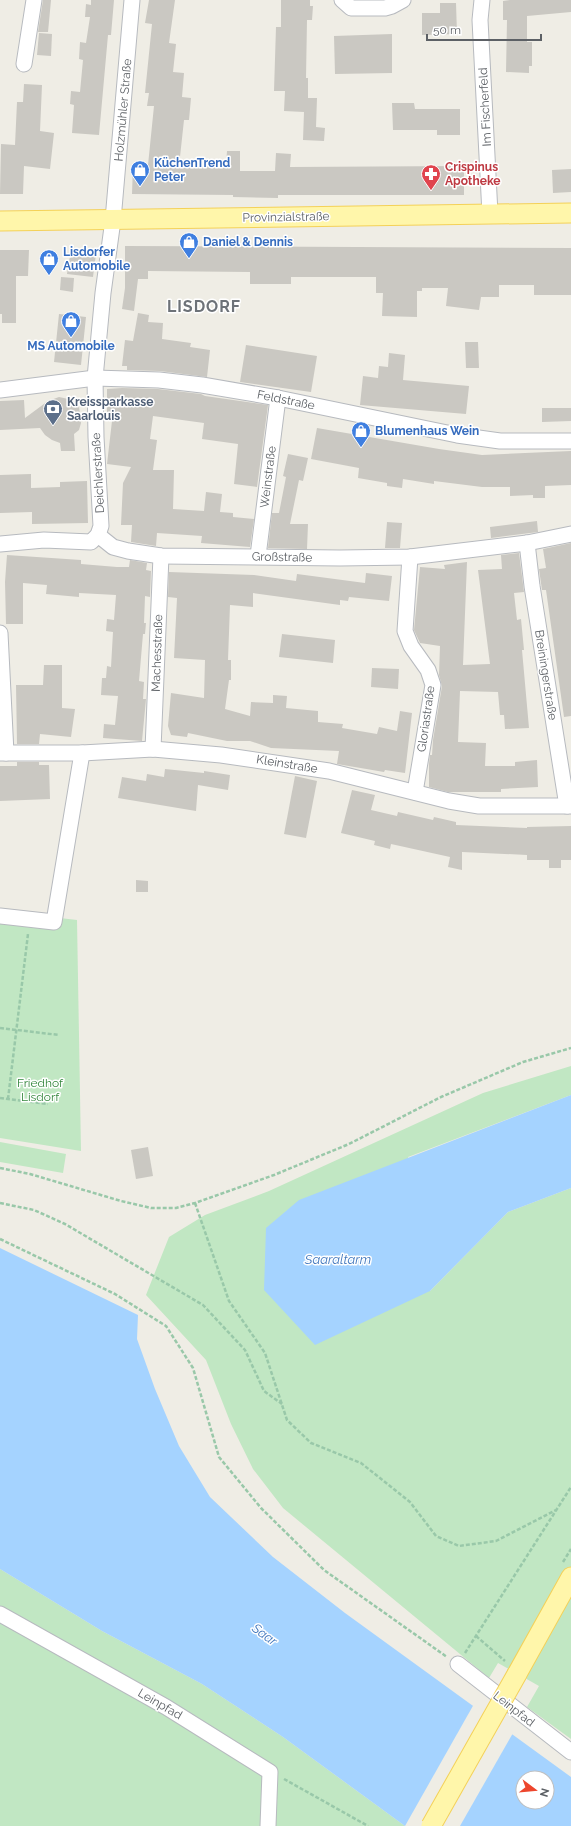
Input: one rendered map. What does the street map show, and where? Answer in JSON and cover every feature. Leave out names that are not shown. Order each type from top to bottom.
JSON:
[{"type":"main road","name":"Provinzialstraße","points":[[0,221],[571,213]]},
{"type":"main road","points":[[432,1826],[512,1668],[571,1578]]},
{"type":"street","points":[[24,64],[34,0]]},
{"type":"street","name":"Holzmühler Straße","points":[[113,220],[132,0]]},
{"type":"street","points":[[342,0],[351,8],[386,8],[403,0]]},
{"type":"street","name":"Im Fischerfeld","points":[[482,0],[480,20],[490,214]]},
{"type":"street","name":"Deichlerstraße","points":[[98,535],[101,526],[96,437],[95,378],[113,220]]},
{"type":"street","name":"Feldstraße","points":[[0,390],[95,378],[159,380],[202,385],[278,398],[457,435],[500,441],[571,441]]},
{"type":"street","name":"Weinstraße","points":[[258,556],[278,398]]},
{"type":"street","name":"Großstraße","points":[[98,535],[113,547],[128,551],[162,556],[340,558],[410,557],[527,543],[571,534]]},
{"type":"street","points":[[0,544],[44,540],[91,542],[98,535]]},
{"type":"street","name":"Breiningerstraße","points":[[527,543],[532,586],[569,806]]},
{"type":"street","name":"Machesstraße","points":[[153,749],[162,556]]},
{"type":"street","name":"Gloriastraße","points":[[410,557],[405,631],[411,646],[428,670],[433,685],[415,792]]},
{"type":"street","points":[[0,633],[3,753]]},
{"type":"street","name":"Kleinstraße","points":[[3,753],[82,753],[153,749],[222,755],[329,771],[449,801],[479,806],[569,806]]},
{"type":"street","points":[[0,916],[54,922],[82,753]]},
{"type":"street","name":"Leinpfad","points":[[0,1614],[166,1707],[270,1772]]},
{"type":"street","name":"Leinpfad","points":[[458,1664],[571,1752]]},
{"type":"street","points":[[268,1826],[270,1772]]},
{"type":"path","points":[[8,1099],[30,919]]},
{"type":"path","points":[[0,1028],[59,1035]]},
{"type":"path","points":[[0,1168],[30,1174],[121,1201],[151,1208],[176,1208],[195,1203],[274,1175],[349,1144],[441,1096],[523,1062],[571,1048]]},
{"type":"path","points":[[0,1098],[48,1104]]},
{"type":"path","points":[[0,1203],[34,1210],[65,1224],[203,1305],[245,1350],[264,1391],[282,1404]]},
{"type":"path","points":[[195,1203],[229,1301],[265,1353],[287,1420],[311,1442],[361,1463],[410,1502],[436,1536],[459,1546],[496,1541],[557,1510]]},
{"type":"path","points":[[0,1239],[115,1294],[166,1326],[193,1368],[219,1457],[261,1508],[324,1570],[458,1664],[571,1487]]},
{"type":"path","points":[[476,1636],[512,1668]]},
{"type":"path","points":[[270,1772],[368,1826]]},
{"type":"green space","name":"Friedhof Lisdorf","points":[[0,911],[77,920],[81,1151],[0,1138]]},
{"type":"green space","points":[[571,1066],[571,1095],[408,1157],[430,1291],[508,1212],[571,1188],[571,1739],[527,1707],[539,1686],[498,1663],[489,1678],[283,1508],[253,1469],[231,1424],[206,1360],[146,1295],[169,1237],[205,1215],[269,1191],[483,1093]]},
{"type":"green space","points":[[0,1142],[66,1154],[63,1173],[0,1162]]},
{"type":"green space","points":[[0,1569],[102,1631],[202,1684],[283,1737],[405,1826],[0,1826]]},
{"type":"water","name":"Saaraltarm","points":[[571,1095],[571,1188],[508,1212],[430,1291],[315,1345],[264,1290],[266,1228],[299,1200]]},
{"type":"water","name":"Saar","points":[[0,1248],[138,1315],[137,1339],[155,1389],[179,1446],[210,1497],[273,1557],[345,1613],[571,1777],[571,1826],[405,1826],[283,1737],[202,1684],[102,1631],[0,1569]]},
{"type":"pier","points":[[474,1704],[513,1733],[460,1826],[405,1826]]},
{"type":"building","points":[[43,0],[51,0],[48,32],[38,32]]},
{"type":"building","points":[[91,0],[114,0],[111,35],[108,35],[99,135],[72,133],[74,105],[70,104],[71,91],[80,92],[83,60],[79,59],[80,42],[86,43],[90,17],[85,17],[86,4],[91,5]]},
{"type":"building","points":[[149,0],[175,0],[169,43],[176,44],[173,72],[184,73],[182,97],[191,98],[189,120],[184,120],[179,166],[226,166],[227,151],[240,151],[240,171],[275,171],[276,153],[291,154],[290,167],[464,166],[464,195],[278,195],[278,198],[233,197],[233,195],[132,194],[133,165],[148,165],[154,106],[147,106],[149,93],[145,93],[152,24],[145,23]]},
{"type":"building","points":[[281,0],[310,0],[310,6],[313,6],[312,20],[307,20],[306,78],[308,78],[308,98],[317,98],[316,127],[325,128],[324,141],[303,140],[304,112],[284,111],[285,91],[274,91],[276,27],[281,27]]},
{"type":"building","points":[[571,0],[571,12],[527,16],[527,42],[532,42],[532,66],[529,66],[529,73],[506,72],[507,20],[503,20],[503,1]]},
{"type":"building","points":[[440,3],[456,3],[457,34],[422,35],[422,13],[440,13]]},
{"type":"building","points":[[39,33],[52,34],[51,56],[37,55]]},
{"type":"building","points":[[392,34],[392,73],[335,74],[334,36]]},
{"type":"building","points":[[24,84],[42,85],[40,131],[54,133],[50,169],[24,166],[23,194],[0,194],[1,144],[15,145],[17,102],[23,102]]},
{"type":"building","points":[[392,103],[414,103],[415,109],[460,109],[460,135],[437,135],[437,130],[393,130]]},
{"type":"building","points":[[571,169],[571,192],[553,193],[552,170]]},
{"type":"building","points":[[125,246],[571,248],[571,295],[534,295],[534,285],[499,285],[499,297],[481,297],[479,310],[446,306],[448,288],[422,288],[422,291],[417,291],[417,317],[382,316],[383,293],[376,293],[376,277],[291,277],[291,284],[250,284],[250,272],[148,271],[148,279],[138,279],[134,311],[122,309],[125,288]]},
{"type":"building","points":[[0,250],[29,250],[28,276],[16,276],[16,323],[2,323],[2,314],[0,314]]},
{"type":"building","points":[[71,250],[96,254],[93,277],[67,274]]},
{"type":"building","points":[[61,277],[74,278],[73,292],[60,290]]},
{"type":"building","points":[[138,313],[149,315],[148,322],[163,323],[162,339],[191,343],[190,347],[210,350],[207,377],[160,371],[127,370],[127,366],[122,366],[125,340],[133,341]]},
{"type":"building","points":[[59,314],[86,317],[81,365],[54,362]]},
{"type":"building","points":[[465,342],[478,342],[479,368],[466,368]]},
{"type":"building","points":[[246,345],[317,356],[311,392],[240,382]]},
{"type":"building","points":[[389,353],[405,355],[403,380],[469,386],[466,414],[360,405],[363,376],[378,378],[379,366],[388,367]]},
{"type":"building","points":[[107,389],[158,389],[201,394],[205,396],[268,405],[257,487],[234,484],[238,444],[202,439],[204,423],[153,416],[150,439],[157,440],[153,470],[174,470],[173,509],[204,511],[206,492],[222,494],[220,512],[233,513],[233,517],[254,519],[250,547],[201,543],[202,536],[157,533],[156,546],[131,542],[132,525],[121,525],[123,483],[131,467],[107,464],[112,421],[107,421]]},
{"type":"building","name":"Kreissparkasse Saarlouis","points":[[59,397],[73,400],[79,406],[81,423],[79,430],[74,434],[75,451],[61,451],[60,443],[45,435],[40,428],[0,430],[0,401],[24,400],[25,418],[48,401]]},
{"type":"building","points":[[542,408],[571,408],[571,421],[542,422]]},
{"type":"building","points":[[317,428],[482,455],[571,451],[571,485],[545,486],[545,498],[533,498],[533,495],[510,496],[510,487],[482,487],[434,481],[434,484],[403,479],[402,488],[387,486],[387,483],[358,478],[359,468],[311,459]]},
{"type":"building","points":[[288,454],[308,458],[303,481],[299,480],[290,524],[308,524],[307,549],[268,548],[272,513],[279,513],[286,477],[283,476]]},
{"type":"building","points":[[31,474],[31,488],[60,487],[60,482],[87,481],[88,523],[32,524],[32,512],[0,513],[0,475]]},
{"type":"building","points":[[537,521],[538,532],[491,538],[490,527]]},
{"type":"building","points":[[387,522],[402,523],[400,548],[385,548]]},
{"type":"building","points":[[571,543],[571,716],[564,717],[546,590],[542,590],[539,569],[546,568],[543,549]]},
{"type":"building","points":[[519,553],[524,592],[514,593],[517,620],[521,619],[524,650],[522,650],[529,728],[505,729],[504,715],[500,715],[498,692],[460,691],[458,742],[486,743],[485,766],[515,766],[515,762],[537,760],[538,787],[501,789],[501,792],[448,792],[429,787],[430,755],[432,755],[442,686],[439,675],[440,646],[420,643],[414,630],[420,567],[445,569],[444,565],[467,562],[463,665],[490,664],[478,570],[502,569],[501,555]]},
{"type":"building","points":[[7,555],[81,560],[81,564],[117,567],[129,567],[130,560],[147,563],[146,570],[151,571],[150,597],[145,596],[144,623],[146,623],[145,634],[143,634],[139,681],[144,682],[143,699],[146,699],[142,741],[103,738],[104,724],[115,725],[118,696],[101,695],[102,678],[106,678],[107,666],[111,667],[113,632],[106,631],[107,619],[114,620],[116,595],[79,593],[79,597],[46,594],[47,585],[23,583],[23,624],[6,624],[5,582]]},
{"type":"building","points":[[169,572],[254,575],[296,581],[297,574],[365,583],[366,573],[392,576],[389,601],[349,597],[348,601],[340,600],[340,605],[253,593],[253,607],[230,605],[228,660],[231,660],[231,680],[229,680],[225,709],[250,716],[251,702],[273,703],[273,695],[287,696],[286,708],[318,711],[318,722],[343,724],[342,728],[377,734],[379,727],[397,731],[400,711],[412,713],[405,773],[385,770],[384,772],[337,764],[339,751],[271,748],[250,741],[227,741],[188,733],[187,737],[171,735],[168,726],[171,693],[204,698],[205,660],[174,658],[177,598],[168,597]]},
{"type":"building","points":[[282,634],[335,640],[333,663],[279,657]]},
{"type":"building","points":[[44,665],[62,665],[62,708],[75,709],[71,737],[40,734],[39,744],[17,744],[16,685],[43,685]]},
{"type":"building","points":[[372,668],[399,669],[398,689],[371,687]]},
{"type":"building","points":[[17,762],[39,762],[39,765],[49,765],[50,799],[0,801],[0,766],[17,766]]},
{"type":"building","points":[[165,769],[204,773],[204,771],[230,775],[228,790],[198,785],[196,811],[118,798],[122,777],[146,781],[147,774],[164,777]]},
{"type":"building","points":[[295,776],[317,781],[306,838],[284,834]]},
{"type":"building","points":[[352,790],[375,795],[371,810],[397,816],[398,812],[433,820],[434,817],[456,822],[456,825],[527,828],[571,826],[571,860],[561,860],[561,868],[549,868],[549,860],[527,860],[527,855],[462,852],[462,870],[448,867],[450,857],[391,844],[390,849],[374,845],[375,841],[341,833]]},
{"type":"building","points":[[136,880],[148,881],[148,892],[136,892]]},
{"type":"building","points":[[148,1147],[153,1176],[136,1179],[131,1150]]},
{"type":"place","name":"KüchenTrend Peter","points":[[140,187]]},
{"type":"place","name":"Crispinus Apotheke","points":[[431,191]]},
{"type":"place","name":"Daniel & Dennis","points":[[189,259]]},
{"type":"place","name":"Lisdorfer Automobile","points":[[49,276]]},
{"type":"place","name":"MS Automobile","points":[[71,338]]},
{"type":"place","name":"Kreissparkasse Saarlouis","points":[[53,426]]},
{"type":"place","name":"Blumenhaus Wein","points":[[361,448]]},
{"type":"district","name":"LISDORF","points":[[204,306]]}]
